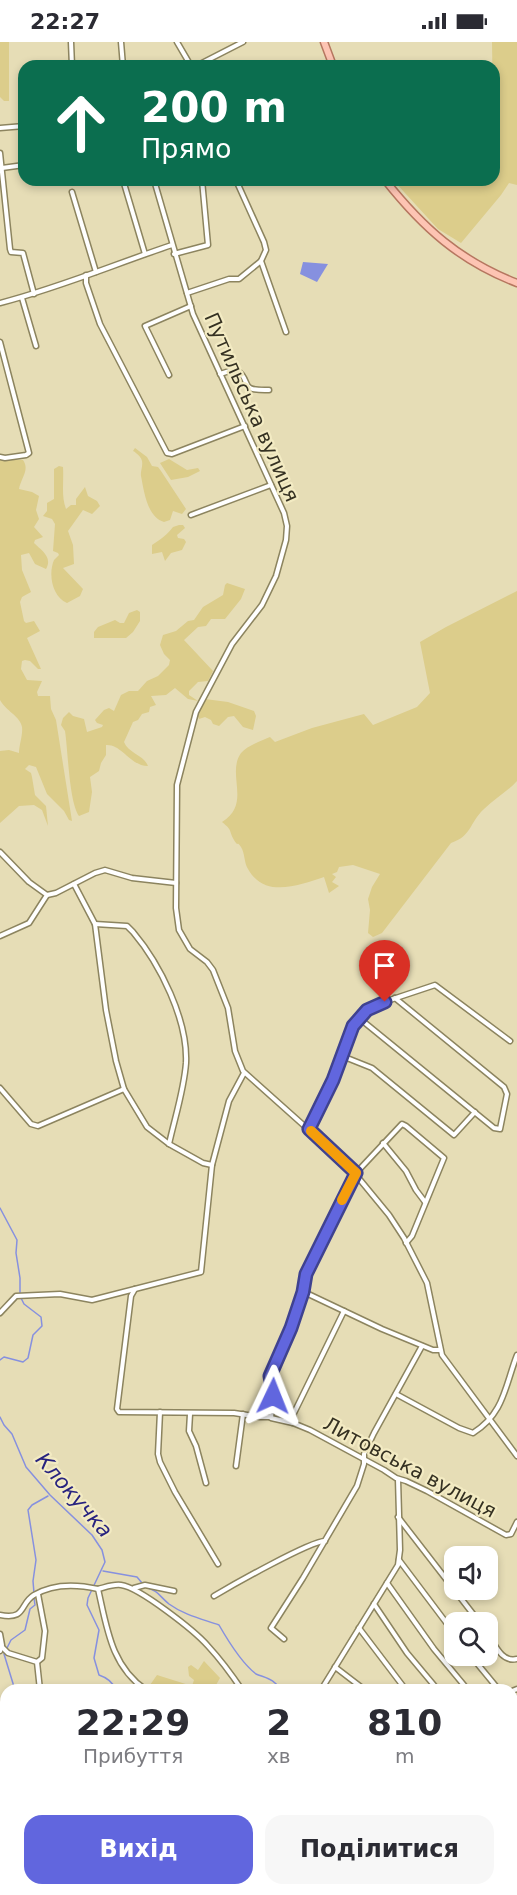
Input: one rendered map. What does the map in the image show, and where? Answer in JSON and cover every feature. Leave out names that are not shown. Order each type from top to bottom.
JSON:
[{"type":"main road","points":[[324,42],[331,60]]},
{"type":"main road","points":[[391,186],[426,227],[451,248],[493,273],[517,283]]},
{"type":"street","points":[[70,42],[72,60]]},
{"type":"street","points":[[121,42],[122,60]]},
{"type":"street","points":[[177,42],[190,60]]},
{"type":"street","points":[[206,60],[243,42]]},
{"type":"street","points":[[0,128],[18,126]]},
{"type":"street","points":[[0,153],[10,249],[13,252],[23,253],[34,294]]},
{"type":"street","points":[[2,171],[18,167]]},
{"type":"street","points":[[125,186],[145,254]]},
{"type":"street","name":"Путильська вулиця","points":[[156,186],[190,306],[286,522],[285,548],[269,593],[259,610],[234,639],[194,716],[177,782],[178,930],[190,949],[213,970],[228,1008],[236,1051],[244,1073]]},
{"type":"street","points":[[174,254],[208,245],[203,186]]},
{"type":"street","points":[[187,293],[229,279],[239,279],[261,261],[266,250],[265,245],[239,186]]},
{"type":"street","points":[[72,192],[96,272]]},
{"type":"street","points":[[0,303],[34,294],[172,245]]},
{"type":"street","points":[[261,261],[286,332]]},
{"type":"street","points":[[86,275],[86,283],[100,324],[167,453],[172,454],[245,426]]},
{"type":"street","points":[[21,298],[36,346]]},
{"type":"street","points":[[169,375],[145,326],[190,306]]},
{"type":"street","points":[[0,342],[29,452],[22,456],[0,457]]},
{"type":"street","points":[[220,374],[236,369],[241,372],[246,387],[253,391],[269,390]]},
{"type":"street","points":[[191,515],[271,485]]},
{"type":"street","points":[[0,852],[29,882],[46,895],[56,894],[105,870],[132,878],[176,883]]},
{"type":"street","points":[[74,885],[95,924],[108,1020],[124,1089],[147,1127],[169,1144],[203,1163],[212,1165]]},
{"type":"street","points":[[0,936],[29,923],[46,895]]},
{"type":"street","points":[[95,924],[125,926],[133,932],[166,985],[179,1017],[185,1042],[186,1062],[182,1093],[169,1144]]},
{"type":"street","points":[[309,1129],[331,1085],[351,1029],[359,1018],[378,1004],[435,986],[510,1041]]},
{"type":"street","points":[[359,1018],[499,1130],[507,1094],[505,1089],[395,998]]},
{"type":"street","points":[[342,1056],[372,1068],[454,1135],[475,1112]]},
{"type":"street","points":[[0,1313],[16,1296],[60,1294],[92,1300],[201,1272],[212,1165],[229,1101],[244,1073],[356,1173],[384,1208],[427,1283],[440,1350],[447,1363],[517,1456]]},
{"type":"street","points":[[0,1089],[32,1124],[38,1126],[124,1089]]},
{"type":"street","points":[[271,1417],[273,1396],[270,1376],[290,1332],[308,1270],[356,1173],[401,1124],[444,1158],[412,1236],[406,1243]]},
{"type":"street","points":[[383,1143],[405,1169],[425,1202]]},
{"type":"street","name":"Литовська вулиця","points":[[135,1289],[131,1296],[117,1409],[119,1412],[243,1414],[260,1418],[271,1417],[275,1420],[293,1423],[364,1458],[398,1479],[435,1495],[506,1535],[511,1534],[517,1522]]},
{"type":"street","points":[[303,1292],[422,1346],[440,1350]]},
{"type":"street","points":[[293,1423],[293,1415],[344,1311]]},
{"type":"street","points":[[284,1639],[270,1628],[303,1578],[358,1484],[364,1458],[376,1428],[422,1346]]},
{"type":"street","points":[[396,1394],[473,1433],[491,1419],[504,1395],[517,1355]]},
{"type":"street","points":[[160,1412],[160,1462],[218,1564]]},
{"type":"street","points":[[190,1414],[189,1431],[196,1446],[206,1483]]},
{"type":"street","points":[[236,1466],[243,1414]]},
{"type":"street","points":[[325,1684],[399,1560],[398,1479]]},
{"type":"street","points":[[398,1517],[471,1612]]},
{"type":"street","points":[[214,1596],[298,1551],[325,1541]]},
{"type":"street","points":[[399,1560],[444,1620]]},
{"type":"street","points":[[387,1583],[434,1649],[463,1684]]},
{"type":"street","points":[[0,1614],[15,1615],[23,1610],[35,1595],[59,1585],[94,1589],[113,1585],[133,1588],[154,1601],[207,1644],[237,1684]]},
{"type":"street","points":[[133,1588],[144,1585],[174,1591]]},
{"type":"street","points":[[94,1589],[118,1662],[138,1684]]},
{"type":"street","points":[[35,1595],[45,1631],[42,1658],[37,1662]]},
{"type":"street","points":[[374,1604],[409,1655],[433,1684]]},
{"type":"street","points":[[359,1628],[401,1684]]},
{"type":"street","points":[[0,1634],[3,1650],[37,1662]]},
{"type":"street","points":[[498,1648],[506,1659],[517,1659]]},
{"type":"street","points":[[37,1662],[39,1684]]},
{"type":"street","points":[[479,1666],[494,1684]]},
{"type":"street","points":[[335,1667],[356,1684]]},
{"type":"shaded area","points":[[0,42],[9,42],[9,101],[4,101],[0,97]]},
{"type":"shaded area","points":[[492,42],[517,42],[517,185],[509,183],[461,243],[438,229],[399,186],[500,186],[500,60],[492,60]]},
{"type":"shaded area","points":[[135,448],[147,457],[152,466],[158,467],[161,471],[186,509],[182,514],[173,511],[170,520],[164,522],[154,515],[143,489],[142,462],[133,451]]},
{"type":"shaded area","points":[[0,458],[23,460],[25,464],[19,489],[39,496],[36,510],[39,519],[34,527],[43,537],[35,540],[34,543],[45,554],[48,561],[46,569],[35,564],[29,553],[21,555],[22,570],[31,592],[22,597],[20,602],[24,621],[26,623],[34,621],[40,631],[27,638],[41,669],[25,660],[22,661],[21,669],[27,680],[42,681],[37,692],[38,696],[50,696],[72,821],[47,794],[36,767],[29,765],[25,769],[31,773],[35,795],[46,806],[48,826],[42,810],[34,805],[19,806],[0,823],[0,751],[9,750],[19,753],[22,730],[19,720],[0,700]]},
{"type":"shaded area","points":[[169,459],[187,470],[198,468],[200,471],[188,477],[171,480],[160,463]]},
{"type":"shaded area","points":[[59,466],[63,467],[63,494],[66,509],[71,505],[76,505],[76,499],[85,487],[88,496],[97,501],[100,506],[92,514],[83,510],[68,531],[73,545],[74,564],[63,568],[83,589],[80,596],[67,603],[58,596],[51,572],[54,560],[59,555],[53,551],[55,524],[52,519],[43,516],[47,511],[47,503],[54,499],[54,469]]},
{"type":"shaded area","points":[[179,525],[185,528],[177,535],[186,542],[182,550],[171,553],[165,561],[162,552],[152,554],[152,545],[173,527]]},
{"type":"shaded area","points":[[227,583],[245,589],[241,599],[225,619],[211,619],[206,626],[198,627],[184,640],[213,671],[208,681],[198,682],[189,691],[189,695],[198,701],[188,699],[175,688],[166,695],[151,696],[156,705],[150,707],[149,712],[142,714],[138,720],[133,722],[124,742],[148,766],[136,763],[117,748],[106,745],[106,755],[99,771],[90,777],[92,792],[89,812],[79,816],[71,788],[65,731],[61,725],[63,718],[69,712],[73,716],[84,719],[87,732],[102,727],[103,725],[95,720],[104,710],[109,708],[114,711],[121,695],[129,691],[138,691],[147,681],[158,676],[169,665],[170,660],[160,645],[163,635],[176,631],[188,621],[194,620],[203,607],[223,595]]},
{"type":"shaded area","points":[[517,591],[517,781],[479,814],[463,837],[451,843],[382,933],[373,937],[368,933],[370,910],[368,899],[380,874],[353,865],[339,867],[337,872],[332,874],[336,877],[332,882],[339,886],[329,893],[324,877],[283,887],[273,887],[255,878],[247,867],[241,847],[222,822],[231,815],[236,807],[236,770],[241,753],[270,737],[275,742],[312,728],[364,714],[373,725],[417,707],[430,693],[420,642]]},
{"type":"shaded area","points":[[137,610],[140,612],[140,621],[126,638],[94,638],[94,632],[98,627],[115,620],[124,623],[129,613]]},
{"type":"shaded area","points":[[205,699],[228,702],[254,711],[256,716],[253,730],[243,727],[234,716],[228,717],[219,726],[205,717],[199,719],[197,714]]},
{"type":"shaded area","points":[[204,1661],[220,1678],[217,1684],[193,1684],[194,1680],[189,1676],[188,1667],[191,1665],[198,1670]]},
{"type":"shaded area","points":[[157,1675],[186,1684],[151,1684]]},
{"type":"water","points":[[303,262],[328,264],[317,282],[300,274]]},
{"type":"waterway","name":"Клокучка","points":[[0,1208],[17,1240],[20,1294]]},
{"type":"waterway","name":"Клокучка","points":[[0,1360],[4,1357],[23,1362],[28,1358],[33,1335],[42,1326],[41,1317],[24,1304],[21,1298]]},
{"type":"waterway","name":"Клокучка","points":[[0,1417],[12,1434],[26,1467],[50,1495],[92,1535],[102,1550],[105,1562],[87,1605],[99,1630],[94,1658],[99,1675],[112,1684]]},
{"type":"waterway","points":[[34,1593],[36,1560],[28,1510],[32,1505],[48,1496]]},
{"type":"waterway","points":[[103,1571],[137,1577],[142,1583]]},
{"type":"waterway","points":[[145,1587],[156,1592],[181,1611],[219,1625],[251,1670],[277,1684]]},
{"type":"waterway","points":[[13,1684],[4,1654],[11,1640],[25,1630],[30,1609],[35,1605],[34,1598]]},
{"type":"slow traffic","points":[[311,1131],[356,1173],[342,1200]]},
{"type":"route","points":[[273,1396],[270,1376],[291,1328],[303,1292],[306,1274],[356,1173],[309,1129],[333,1080],[350,1031],[367,1010],[385,1002]]}]
